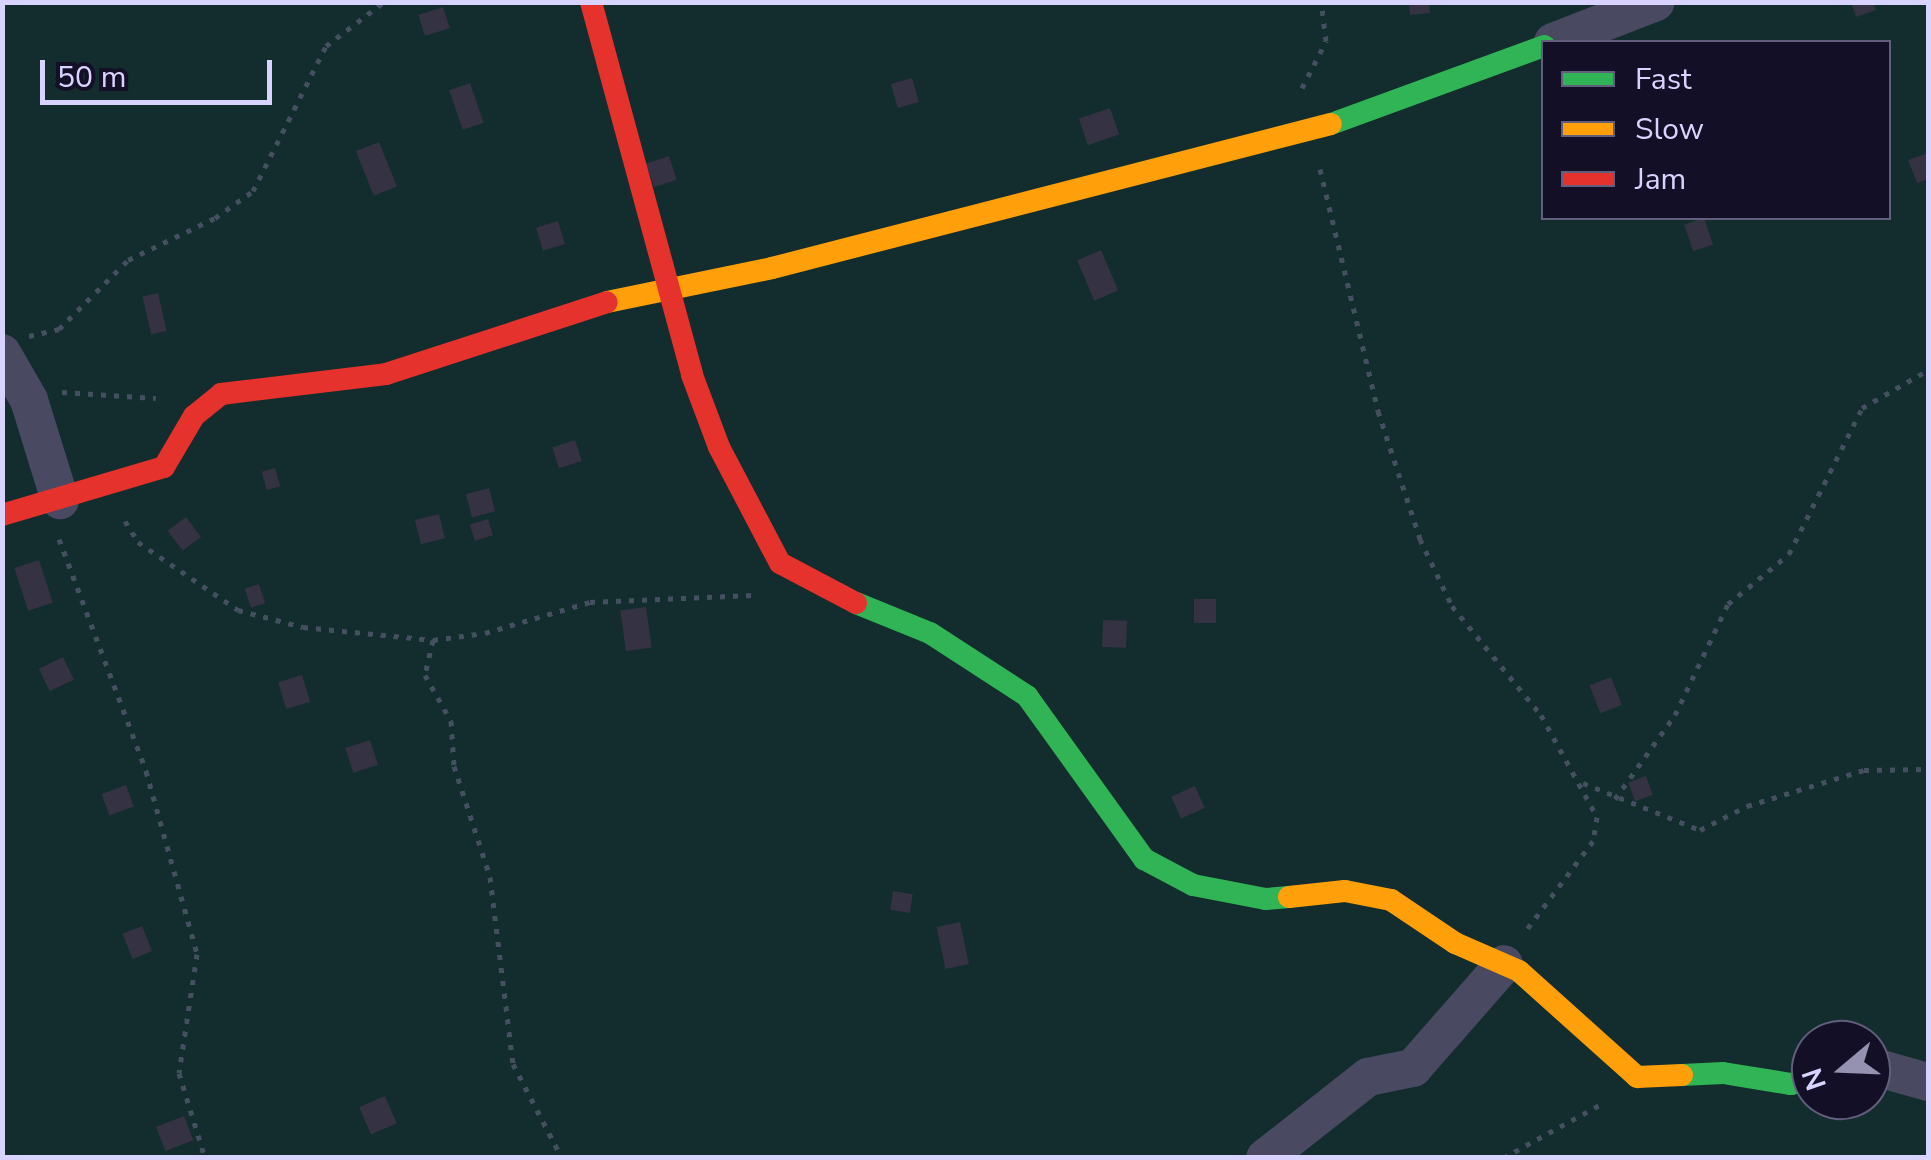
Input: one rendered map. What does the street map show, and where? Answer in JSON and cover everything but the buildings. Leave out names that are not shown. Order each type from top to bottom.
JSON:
[{"type":"street","points":[[592,2],[712,429],[764,542],[780,563],[815,586],[930,633],[1027,696],[1144,859],[1193,885],[1266,899],[1345,891],[1392,900],[1455,943],[1507,965],[1638,1078],[1722,1073],[1791,1084]]},
{"type":"street","points":[[1558,40],[1656,2]]},
{"type":"street","points":[[2,515],[106,489],[164,467],[206,402],[234,391],[386,374],[563,314],[1370,114],[1541,47]]},
{"type":"street","points":[[8,362],[53,501]]},
{"type":"street","points":[[1264,1158],[1368,1078],[1413,1068],[1507,965]]},
{"type":"street","points":[[1891,1072],[1928,1082]]},
{"type":"path","points":[[206,402],[47,391],[8,362],[59,329],[128,260],[215,218],[254,191],[326,46],[384,2]]},
{"type":"path","points":[[1286,136],[1326,41],[1320,2]]},
{"type":"path","points":[[1312,128],[1364,356],[1420,539],[1452,606],[1541,714],[1598,817],[1593,841],[1529,922],[1507,965]]},
{"type":"path","points":[[1615,799],[1675,715],[1728,604],[1788,554],[1862,408],[1928,370]]},
{"type":"path","points":[[106,489],[138,542],[238,610],[302,628],[433,640],[485,634],[590,602],[696,600],[815,586]]},
{"type":"path","points":[[53,501],[146,771],[197,954],[180,1072],[206,1158]]},
{"type":"path","points":[[433,640],[426,674],[451,721],[454,766],[490,876],[513,1064],[562,1158]]},
{"type":"path","points":[[1580,782],[1700,830],[1748,806],[1864,770],[1928,769]]},
{"type":"path","points":[[1503,1158],[1580,1119],[1638,1078]]},
{"type":"green space","points":[[2,3],[1928,3],[1928,1157],[3,1157]]},
{"type":"traffic: fast","points":[[1331,124],[1541,47]]},
{"type":"traffic: fast","points":[[856,603],[930,633],[1027,696],[1144,859],[1193,885],[1266,899],[1289,897]]},
{"type":"traffic: fast","points":[[1682,1075],[1723,1073],[1791,1084]]},
{"type":"traffic: slow","points":[[607,302],[772,268],[1331,124]]},
{"type":"traffic: slow","points":[[1289,897],[1345,891],[1391,900],[1455,943],[1519,971],[1637,1077],[1682,1075]]},
{"type":"traffic: jam","points":[[591,2],[692,375],[719,447],[780,563],[856,603]]},
{"type":"traffic: jam","points":[[2,515],[164,467],[194,416],[221,394],[386,374],[607,302]]}]
